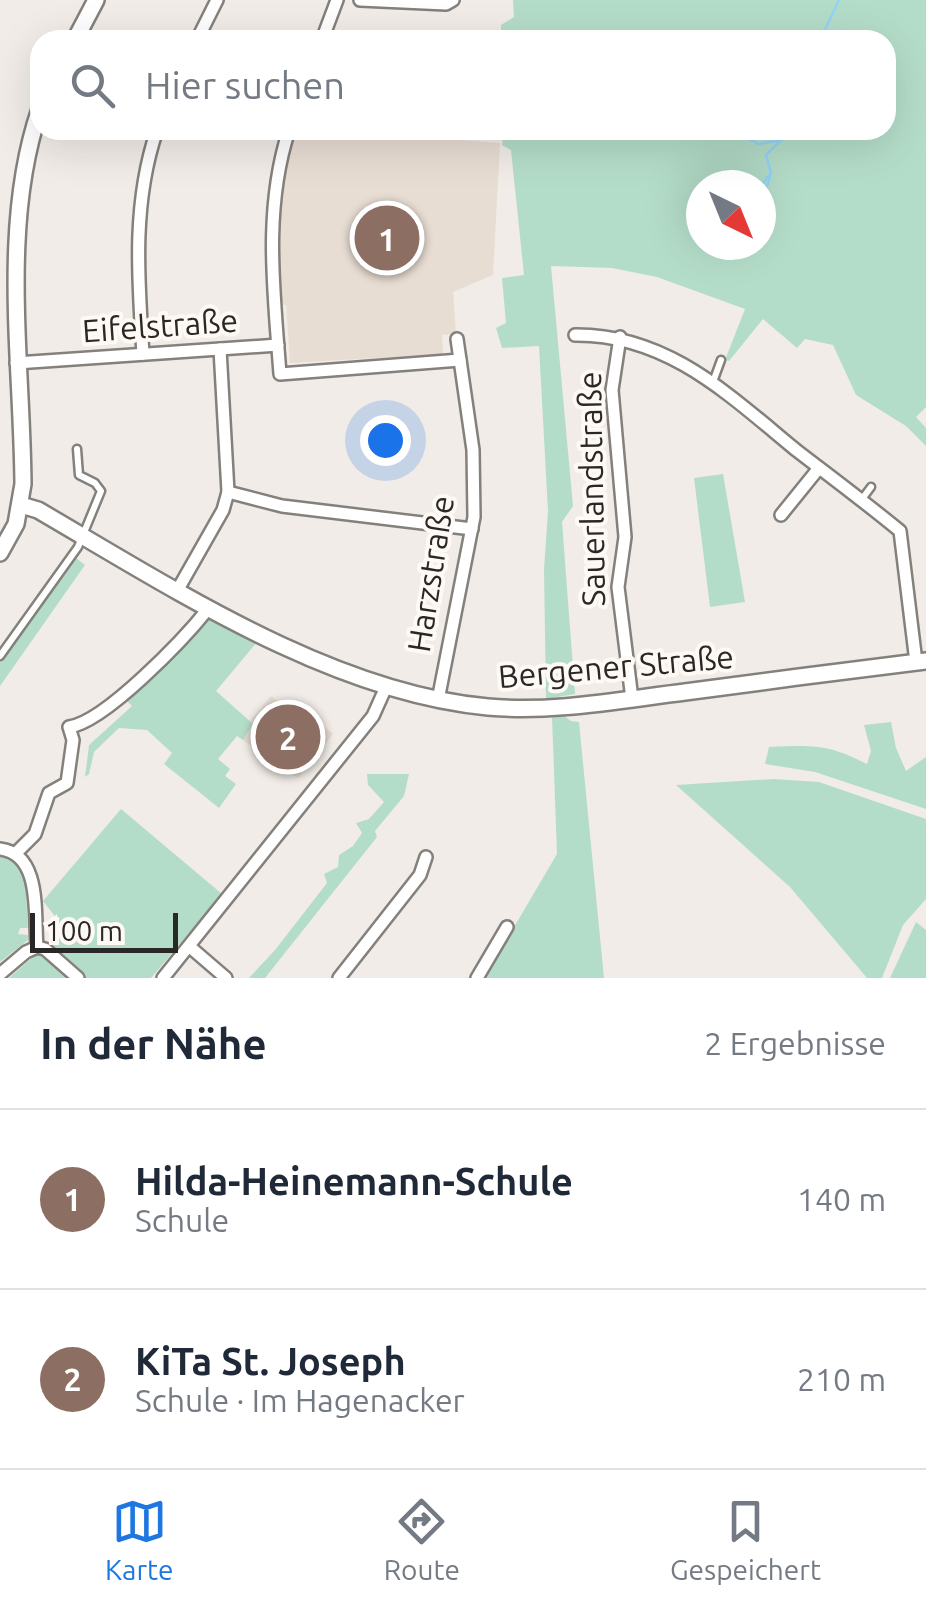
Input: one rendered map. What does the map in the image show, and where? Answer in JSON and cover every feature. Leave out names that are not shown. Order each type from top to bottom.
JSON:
[{"type":"street","points":[[80,30],[96,0]]},
{"type":"street","points":[[202,30],[217,0]]},
{"type":"street","points":[[326,30],[337,0]]},
{"type":"street","points":[[360,0],[446,4],[453,0]]},
{"type":"street","points":[[0,553],[16,524],[21,505],[23,471],[6,263],[12,193],[30,129]]},
{"type":"street","points":[[143,354],[139,214],[153,140]]},
{"type":"street","points":[[278,345],[272,229],[286,140]]},
{"type":"street","points":[[575,334],[620,337],[648,346],[712,382],[900,531],[921,661]]},
{"type":"street","name":"Sauerlandstraße","points":[[620,337],[612,390],[625,537],[618,587],[632,699]]},
{"type":"street","name":"Harzstraße","points":[[438,700],[472,529],[473,450],[458,339]]},
{"type":"street","name":"Eifelstraße","points":[[16,363],[278,345],[280,374],[460,360]]},
{"type":"street","points":[[177,591],[223,510],[228,492],[220,349]]},
{"type":"street","points":[[781,515],[819,468]]},
{"type":"street","points":[[228,492],[282,506],[472,529]]},
{"type":"street","name":"Bergener Straße","points":[[21,505],[208,609],[386,687],[438,700],[530,708],[632,699],[921,661]]},
{"type":"street","points":[[16,853],[35,834],[49,794],[67,783],[73,740],[69,727],[84,725],[150,669],[208,609]]},
{"type":"street","points":[[164,978],[373,716],[386,687]]},
{"type":"street","points":[[0,850],[16,853],[29,866],[36,947]]},
{"type":"street","points":[[338,978],[420,875],[426,857]]},
{"type":"street","points":[[477,978],[508,927]]},
{"type":"street","points":[[0,974],[36,947],[45,949],[78,978]]},
{"type":"street","points":[[190,947],[226,978]]},
{"type":"lane","points":[[712,382],[721,360]]},
{"type":"lane","points":[[0,656],[63,570],[101,491],[80,475],[77,449]]},
{"type":"lane","points":[[862,500],[871,488]]},
{"type":"lane","points":[[883,517],[892,505]]},
{"type":"shaded area","points":[[294,140],[500,143],[493,275],[453,292],[456,334],[442,335],[443,354],[290,363],[286,305],[281,305],[279,212]]},
{"type":"shaded area","points":[[271,696],[286,708],[298,706],[333,734],[298,778],[243,740],[253,725],[250,721]]},
{"type":"green space","points":[[513,0],[926,0],[926,407],[916,417],[926,428],[926,446],[906,426],[856,395],[833,345],[805,339],[797,348],[763,319],[729,361],[725,360],[745,309],[657,277],[612,268],[551,266],[573,506],[562,522],[575,694],[546,699],[544,569],[548,511],[539,346],[502,348],[496,328],[506,323],[502,278],[524,275],[511,150],[502,145],[503,140],[896,140],[896,30],[501,30],[501,25],[514,17]]},
{"type":"green space","points":[[723,474],[745,602],[710,607],[694,478]]},
{"type":"green space","points":[[76,558],[85,565],[0,686],[0,662]]},
{"type":"green space","points":[[207,619],[257,642],[216,691],[253,724],[243,740],[237,736],[218,759],[230,769],[225,776],[236,784],[219,808],[164,764],[172,753],[147,730],[119,728],[94,752],[85,777],[89,745],[132,706],[125,699],[178,652]]},
{"type":"green space","points":[[563,715],[579,722],[604,978],[484,978],[557,854],[552,717]]},
{"type":"green space","points":[[891,722],[906,771],[926,757],[926,809],[815,772],[765,764],[769,747],[797,746],[830,749],[867,764],[871,751],[864,725]]},
{"type":"green space","points":[[367,774],[409,774],[404,796],[375,831],[377,837],[265,978],[249,978],[327,883],[324,874],[338,867],[339,855],[353,846],[362,833],[356,823],[369,819],[384,802],[368,785]]},
{"type":"green space","points":[[774,779],[819,782],[926,819],[926,899],[903,925],[882,978],[867,978],[790,887],[676,785]]},
{"type":"green space","points":[[121,809],[222,894],[151,978],[9,978],[65,929],[43,901]]},
{"type":"green space","points":[[0,856],[16,860],[25,878],[28,928],[20,928],[18,934],[28,935],[28,940],[0,962]]},
{"type":"green space","points":[[916,922],[926,930],[926,978],[890,978]]},
{"type":"waterway","points":[[825,30],[839,0]]},
{"type":"waterway","points":[[751,140],[759,144],[781,140]]},
{"type":"waterway","points":[[770,170],[766,155],[781,140]]},
{"type":"place","name":"Hilda-Heinemann-Schule","points":[[387,238]]},
{"type":"place","name":"KiTa St. Joseph","points":[[288,737]]}]
